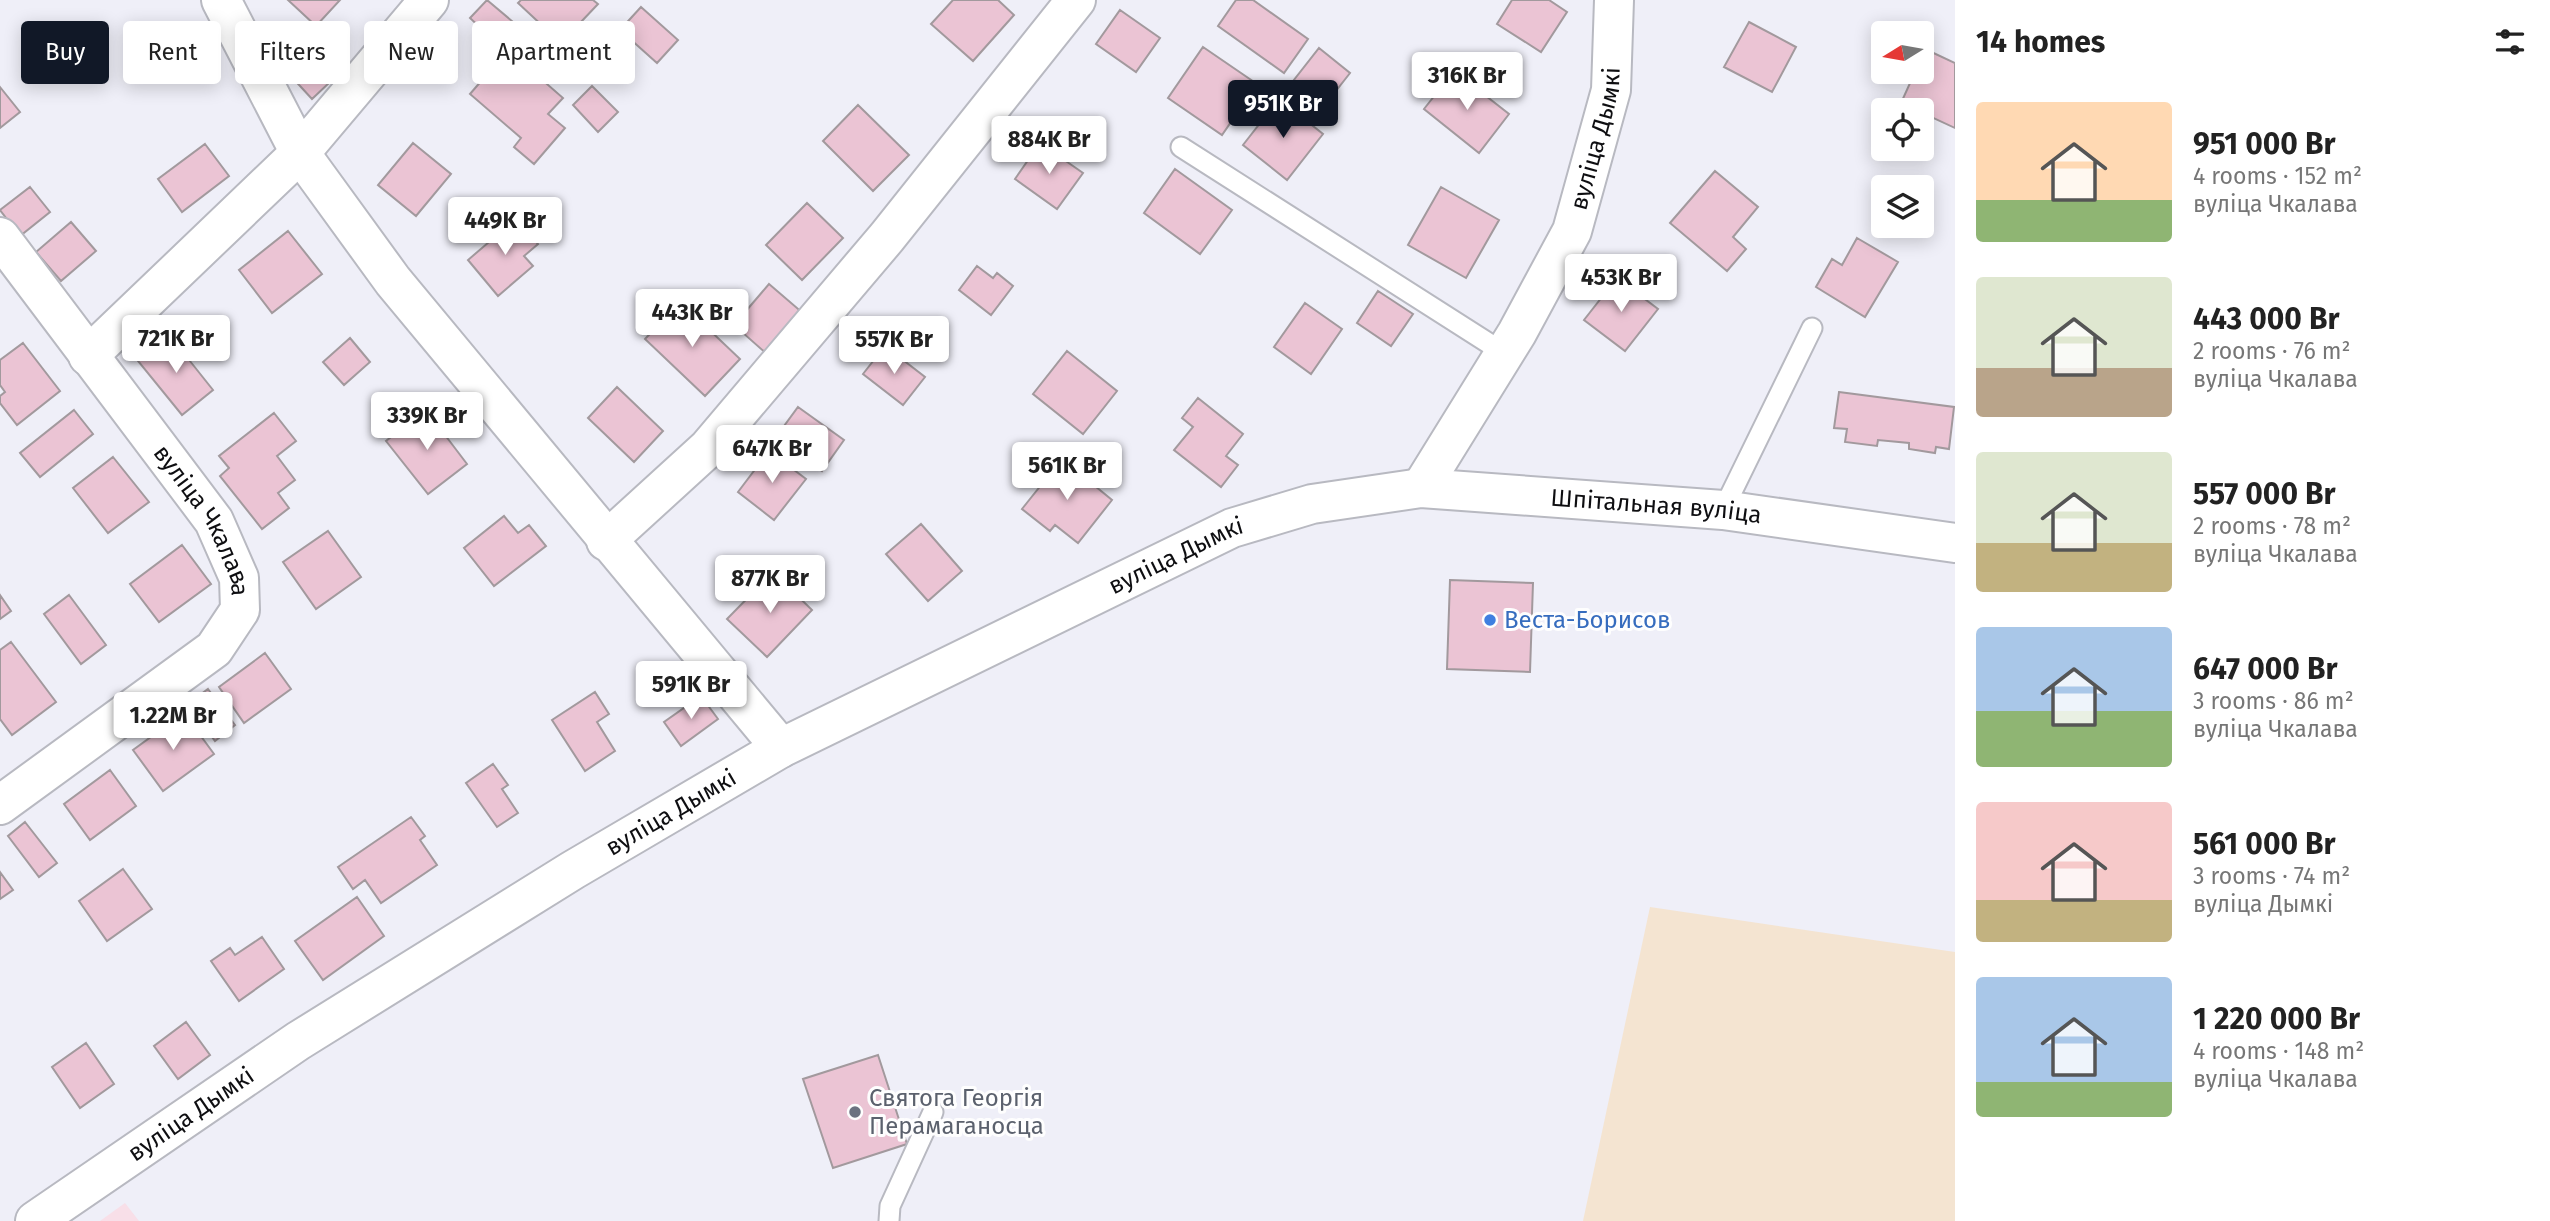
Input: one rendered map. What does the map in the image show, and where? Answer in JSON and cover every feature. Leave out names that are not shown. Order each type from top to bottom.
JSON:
[{"type":"street","points":[[221,0],[300,153],[393,281],[606,541],[782,748]]},
{"type":"street","points":[[88,356],[300,153],[429,0]]},
{"type":"street","points":[[606,541],[708,448],[887,237],[1076,0]]},
{"type":"street","name":"вуліца Дымкі","points":[[1422,488],[1504,354],[1572,231],[1611,90],[1614,0]]},
{"type":"street","name":"вуліца Чкалава","points":[[0,237],[214,521],[239,578],[240,610],[214,649],[6,789]]},
{"type":"street","name":"Шпітальная вуліца","points":[[1356,497],[1422,488],[1723,510],[1955,543]]},
{"type":"street","name":"вуліца Дымкі","points":[[35,1221],[298,1041],[573,870],[782,748],[1232,528],[1312,504],[1356,497]]},
{"type":"lane","points":[[1181,147],[1504,354]]},
{"type":"lane","points":[[1723,510],[1812,328]]},
{"type":"lane","points":[[889,1221],[890,1206],[933,1112]]},
{"type":"shaded area","points":[[1650,907],[1955,952],[1955,1221],[1583,1221]]},
{"type":"shaded area","points":[[125,1203],[139,1221],[100,1221]]},
{"type":"building","points":[[288,0],[340,0],[321,21],[311,21]]},
{"type":"building","points":[[487,0],[512,21],[473,21],[470,18]]},
{"type":"building","points":[[521,0],[593,0],[598,4],[582,21],[537,21],[518,3]]},
{"type":"building","points":[[953,0],[998,0],[1014,15],[973,61],[931,24]]},
{"type":"building","points":[[1236,0],[1253,0],[1308,39],[1284,73],[1218,26]]},
{"type":"building","points":[[1512,0],[1549,0],[1567,12],[1541,52],[1497,24]]},
{"type":"building","points":[[641,7],[678,40],[657,63],[635,43],[635,21],[628,21]]},
{"type":"building","points":[[1120,10],[1160,38],[1136,72],[1096,44]]},
{"type":"building","points":[[1749,22],[1796,47],[1772,92],[1724,67]]},
{"type":"building","points":[[1203,47],[1257,84],[1222,135],[1168,98]]},
{"type":"building","points":[[1319,48],[1350,73],[1310,124],[1279,99]]},
{"type":"building","points":[[1934,53],[1955,63],[1955,128],[1934,118],[1934,98],[1903,98],[1910,84],[1934,84]]},
{"type":"building","points":[[1454,71],[1509,114],[1479,153],[1424,109]]},
{"type":"building","points":[[298,84],[328,84],[312,99]]},
{"type":"building","points":[[479,84],[547,84],[563,98],[548,114],[565,128],[534,164],[514,147],[521,138],[470,94]]},
{"type":"building","points":[[592,86],[618,112],[598,132],[573,105]]},
{"type":"building","points":[[0,87],[20,112],[0,128]]},
{"type":"building","points":[[1279,99],[1323,134],[1287,180],[1243,145]]},
{"type":"building","points":[[858,105],[909,155],[873,191],[823,141]]},
{"type":"building","points":[[413,143],[451,174],[416,216],[378,185]]},
{"type":"building","points":[[1040,143],[1083,173],[1057,209],[1015,179]]},
{"type":"building","points":[[205,144],[229,176],[182,212],[158,179]]},
{"type":"building","points":[[1175,169],[1232,210],[1200,254],[1144,213]]},
{"type":"building","points":[[1715,171],[1758,207],[1733,237],[1746,249],[1727,271],[1670,223]]},
{"type":"building","points":[[30,187],[50,212],[20,236],[0,210]]},
{"type":"building","points":[[1441,187],[1499,220],[1466,278],[1408,245]]},
{"type":"building","points":[[807,203],[843,238],[802,280],[766,245]]},
{"type":"building","points":[[517,218],[538,244],[524,256],[533,266],[498,296],[468,260]]},
{"type":"building","points":[[71,222],[96,251],[61,281],[36,252]]},
{"type":"building","points":[[288,231],[322,274],[272,313],[239,270]]},
{"type":"building","points":[[1857,238],[1898,262],[1865,317],[1816,287],[1832,259],[1842,265]]},
{"type":"building","points":[[977,266],[993,278],[997,273],[1013,286],[991,315],[959,290]]},
{"type":"building","points":[[1617,278],[1658,309],[1625,351],[1584,320]]},
{"type":"building","points":[[769,284],[804,314],[768,355],[734,325]]},
{"type":"building","points":[[1378,291],[1413,314],[1391,346],[1357,323]]},
{"type":"building","points":[[680,302],[740,359],[705,396],[645,339]]},
{"type":"building","points":[[1305,303],[1342,329],[1311,374],[1274,347]]},
{"type":"building","points":[[170,336],[213,390],[182,415],[138,361]]},
{"type":"building","points":[[350,338],[370,362],[344,385],[323,362]]},
{"type":"building","points":[[23,343],[60,391],[17,425],[0,403],[0,396],[5,392],[0,385],[0,360]]},
{"type":"building","points":[[885,346],[925,377],[903,405],[863,374]]},
{"type":"building","points":[[1067,351],[1117,391],[1083,434],[1033,394]]},
{"type":"building","points":[[617,387],[663,431],[634,462],[588,418]]},
{"type":"building","points":[[1839,392],[1954,407],[1949,449],[1936,447],[1935,453],[1909,449],[1909,443],[1878,440],[1877,446],[1845,442],[1847,429],[1834,428]]},
{"type":"building","points":[[1198,398],[1243,434],[1226,456],[1238,465],[1221,487],[1174,450],[1193,427],[1182,418]]},
{"type":"building","points":[[798,407],[844,440],[822,471],[776,437]]},
{"type":"building","points":[[74,410],[93,434],[40,477],[20,453]]},
{"type":"building","points":[[426,410],[467,464],[428,494],[386,441]]},
{"type":"building","points":[[274,413],[296,441],[277,456],[295,480],[278,493],[289,508],[262,529],[220,476],[229,468],[219,456]]},
{"type":"building","points":[[769,451],[806,479],[774,520],[738,492]]},
{"type":"building","points":[[113,457],[149,502],[108,533],[73,488]]},
{"type":"building","points":[[1062,459],[1112,500],[1078,543],[1055,525],[1050,531],[1022,509]]},
{"type":"building","points":[[504,516],[518,533],[529,525],[546,546],[494,586],[464,548]]},
{"type":"building","points":[[921,524],[962,571],[928,601],[886,554]]},
{"type":"building","points":[[328,531],[361,577],[316,609],[283,562]]},
{"type":"building","points":[[182,545],[211,584],[159,622],[130,584]]},
{"type":"building","points":[[773,572],[812,610],[767,657],[727,619]]},
{"type":"building","points":[[1450,580],[1533,583],[1530,672],[1447,669]]},
{"type":"building","points":[[0,595],[11,611],[0,619]]},
{"type":"building","points":[[69,595],[106,645],[81,664],[44,614]]},
{"type":"building","points":[[11,642],[56,702],[12,735],[0,719],[0,650]]},
{"type":"building","points":[[265,653],[291,689],[244,723],[219,687]]},
{"type":"building","points":[[208,689],[235,725],[215,741],[188,704]]},
{"type":"building","points":[[595,692],[609,714],[597,722],[615,751],[585,771],[552,720]]},
{"type":"building","points":[[701,696],[718,719],[681,746],[664,722]]},
{"type":"building","points":[[184,713],[214,754],[163,791],[133,750]]},
{"type":"building","points":[[493,764],[508,785],[502,789],[518,813],[497,827],[466,783]]},
{"type":"building","points":[[110,770],[136,806],[90,840],[64,804]]},
{"type":"building","points":[[411,817],[425,836],[420,840],[437,865],[381,903],[365,880],[353,889],[338,867]]},
{"type":"building","points":[[25,822],[57,863],[39,877],[8,836]]},
{"type":"building","points":[[123,869],[152,909],[107,941],[79,901]]},
{"type":"building","points":[[0,872],[13,890],[0,899]]},
{"type":"building","points":[[357,897],[384,936],[323,980],[295,941]]},
{"type":"building","points":[[262,937],[284,969],[239,1001],[211,961],[230,948],[235,955]]},
{"type":"building","points":[[186,1022],[210,1055],[178,1079],[154,1046]]},
{"type":"building","points":[[86,1043],[114,1084],[80,1108],[52,1067]]},
{"type":"building","name":"Святога Георгія Перамаганосца","points":[[878,1055],[907,1144],[833,1168],[803,1079]]},
{"type":"place","name":"Веста-Борисов","points":[[1490,620]]},
{"type":"place","name":"Святога Георгія Перамаганосца","points":[[855,1112]]}]
